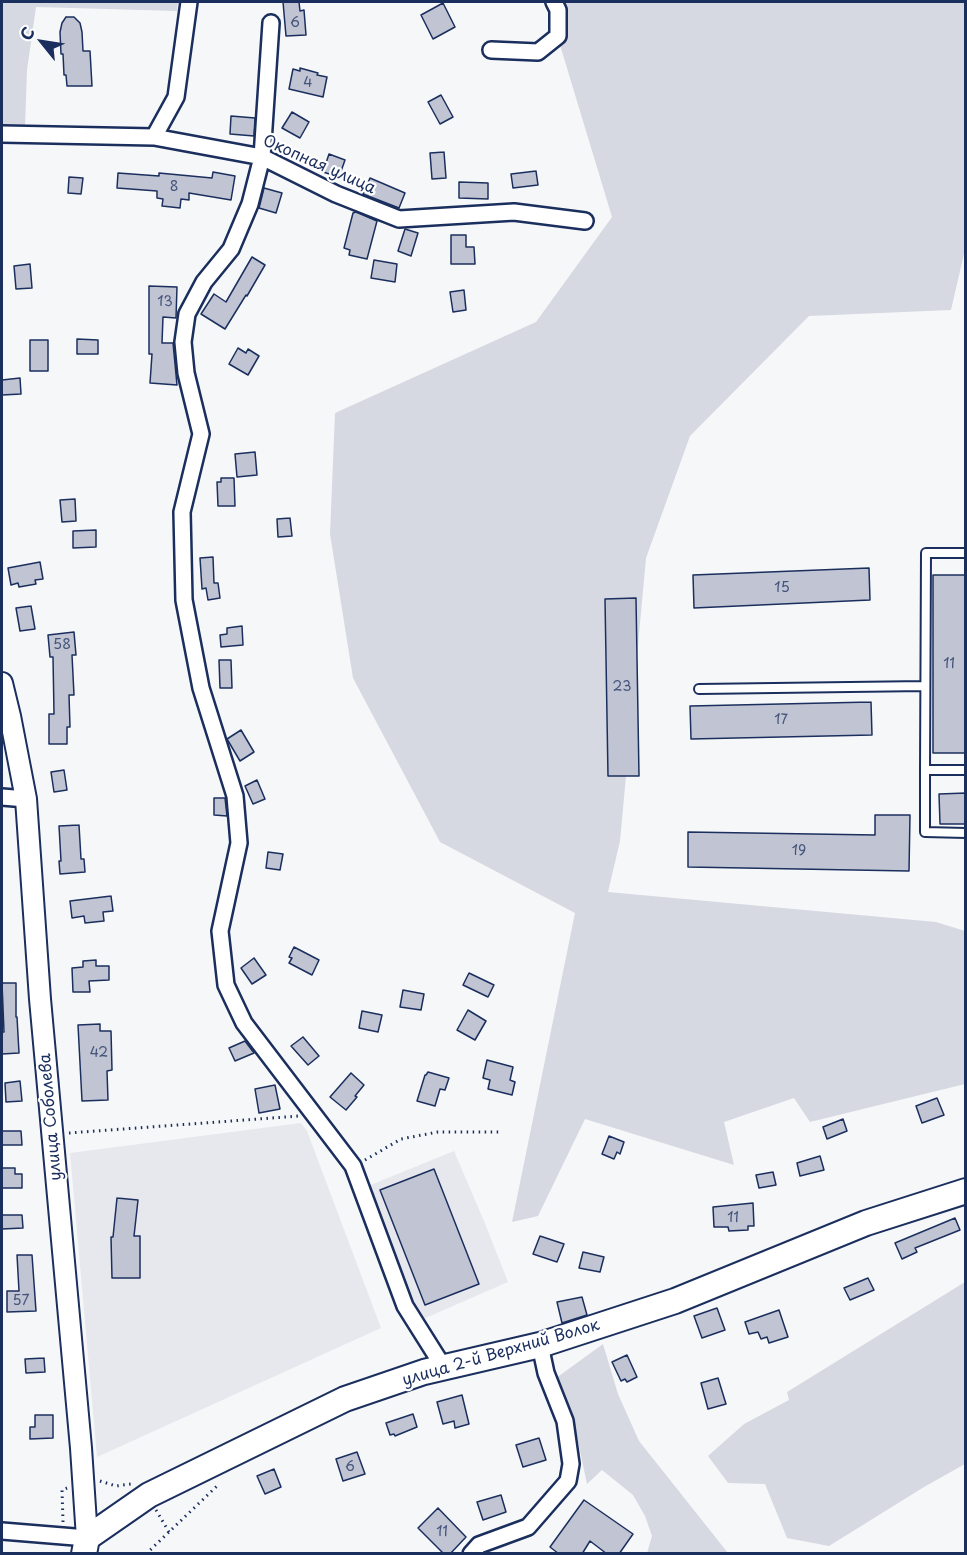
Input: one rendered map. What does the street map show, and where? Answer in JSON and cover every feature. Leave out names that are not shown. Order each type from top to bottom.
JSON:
[{"type":"main road","name":"улица 2-й Верхний Волок","points":[[85,1546],[149,1495],[345,1399],[424,1372],[540,1345],[675,1301],[866,1223],[966,1191]]},
{"type":"street","points":[[154,137],[176,97],[189,2]]},
{"type":"street","points":[[491,50],[538,52],[558,36],[558,10],[554,2]]},
{"type":"street","points":[[271,23],[262,157],[250,204],[231,249],[204,282],[187,314],[183,342],[186,373],[201,434],[182,512],[184,600],[201,688],[235,796],[239,843],[220,931],[226,985],[244,1023],[353,1166],[405,1306],[444,1368]]},
{"type":"street","name":"Окопная улица","points":[[2,134],[154,137],[262,157],[336,194],[399,219],[514,212],[585,221]]},
{"type":"street","name":"улица Соболева","points":[[2,682],[26,798],[40,999],[81,1448],[85,1546]]},
{"type":"street","points":[[2,797],[26,798]]},
{"type":"street","points":[[471,1554],[479,1545],[528,1527],[568,1481],[571,1464],[565,1421],[546,1373],[540,1345]]},
{"type":"street","points":[[2,1531],[85,1546]]},
{"type":"lane","points":[[966,553],[926,553],[925,686],[925,832],[966,832]]},
{"type":"lane","points":[[699,689],[925,686]]},
{"type":"lane","points":[[925,770],[966,770]]},
{"type":"path","points":[[52,1134],[315,1115]]},
{"type":"path","points":[[353,1166],[401,1139],[438,1132],[499,1132]]},
{"type":"path","points":[[146,1554],[217,1486]]},
{"type":"path","points":[[149,1495],[169,1532]]},
{"type":"shaded area","points":[[2,2],[178,2],[177,11],[36,7],[27,70],[25,126],[2,124]]},
{"type":"shaded area","points":[[547,2],[965,2],[966,245],[951,310],[809,316],[690,436],[646,558],[620,841],[608,892],[936,922],[965,931],[965,1084],[810,1122],[794,1098],[724,1122],[734,1165],[585,1119],[538,1216],[512,1222],[575,913],[440,842],[353,678],[330,534],[335,413],[536,322],[612,217]]},
{"type":"shaded area","points":[[301,1123],[307,1131],[381,1328],[97,1457],[70,1153]]},
{"type":"shaded area","points":[[454,1151],[508,1282],[421,1320],[368,1186]]},
{"type":"shaded area","points":[[965,1282],[965,1464],[829,1546],[787,1538],[765,1484],[728,1483],[708,1456],[744,1424],[789,1400],[787,1392]]},
{"type":"shaded area","points":[[603,1344],[618,1394],[639,1441],[728,1553],[647,1553],[652,1536],[645,1516],[633,1495],[602,1470],[587,1484],[571,1409],[552,1381]]},
{"type":"building","points":[[283,2],[299,2],[300,11],[304,10],[306,35],[286,36]]},
{"type":"building","points":[[443,3],[455,27],[433,39],[421,15]]},
{"type":"building","points":[[66,17],[74,17],[80,23],[83,51],[90,51],[92,86],[67,86],[63,54],[61,54],[60,32]]},
{"type":"building","points":[[300,68],[327,77],[323,97],[289,89],[293,69],[300,71]]},
{"type":"building","points":[[441,95],[453,117],[440,124],[428,102]]},
{"type":"building","points":[[292,112],[309,122],[300,138],[282,128]]},
{"type":"building","points":[[231,116],[255,118],[254,136],[230,134]]},
{"type":"building","points":[[444,152],[446,178],[432,179],[430,153]]},
{"type":"building","points":[[329,154],[345,160],[339,177],[323,172]]},
{"type":"building","points":[[536,171],[538,185],[513,188],[511,174]]},
{"type":"building","points":[[213,172],[235,176],[231,200],[189,193],[189,200],[181,199],[180,208],[162,206],[163,199],[157,198],[157,191],[117,188],[118,173],[159,176],[159,173],[212,178]]},
{"type":"building","points":[[69,177],[83,178],[81,194],[68,193]]},
{"type":"building","points":[[370,178],[405,193],[399,208],[363,194]]},
{"type":"building","points":[[459,182],[488,183],[488,199],[459,198]]},
{"type":"building","points":[[264,188],[282,193],[276,213],[259,208]]},
{"type":"building","points":[[356,212],[377,221],[367,259],[349,255],[350,250],[344,248],[353,213]]},
{"type":"building","points":[[405,229],[418,233],[411,256],[398,251]]},
{"type":"building","points":[[451,235],[466,235],[466,247],[474,247],[475,264],[451,264]]},
{"type":"building","points":[[252,257],[265,265],[225,329],[201,314],[214,294],[226,302]]},
{"type":"building","points":[[374,260],[397,264],[395,282],[371,278]]},
{"type":"building","points":[[30,264],[32,288],[16,289],[14,266]]},
{"type":"building","points":[[149,286],[177,287],[176,318],[163,317],[162,343],[173,343],[177,385],[150,383],[152,354],[149,354]]},
{"type":"building","points":[[464,290],[466,310],[453,312],[450,292]]},
{"type":"building","points":[[77,339],[98,340],[98,354],[77,354]]},
{"type":"building","points":[[30,340],[48,340],[48,371],[30,371]]},
{"type":"building","points":[[238,348],[246,353],[248,349],[259,356],[248,375],[229,364]]},
{"type":"building","points":[[20,378],[21,394],[2,395],[2,380]]},
{"type":"building","points":[[255,452],[257,475],[237,477],[235,454]]},
{"type":"building","points":[[221,478],[234,478],[235,506],[218,506],[217,482],[221,482]]},
{"type":"building","points":[[75,499],[76,521],[62,522],[60,500]]},
{"type":"building","points":[[290,518],[292,536],[278,537],[277,519]]},
{"type":"building","points":[[96,530],[96,547],[73,548],[73,531]]},
{"type":"building","points":[[213,557],[214,583],[218,583],[220,598],[208,600],[206,588],[202,589],[200,558]]},
{"type":"building","points":[[40,562],[43,579],[35,580],[36,584],[19,587],[18,583],[11,585],[8,568]]},
{"type":"building","points":[[869,568],[870,600],[694,608],[693,575]]},
{"type":"building","points":[[933,575],[966,575],[966,753],[933,753]]},
{"type":"building","points":[[636,598],[639,776],[608,776],[605,599]]},
{"type":"building","points":[[31,606],[35,629],[20,631],[16,608]]},
{"type":"building","points":[[242,626],[243,645],[221,647],[220,635],[227,634],[227,628]]},
{"type":"building","points":[[74,632],[76,655],[72,655],[74,695],[69,695],[70,727],[67,727],[67,744],[49,744],[49,714],[54,714],[53,657],[50,657],[48,635]]},
{"type":"building","points":[[219,660],[231,660],[232,688],[220,688]]},
{"type":"building","points":[[871,702],[872,735],[691,739],[690,706]]},
{"type":"building","points":[[241,730],[254,752],[240,761],[227,739]]},
{"type":"building","points":[[64,770],[67,790],[54,792],[51,772]]},
{"type":"building","points":[[257,780],[265,799],[253,804],[245,786]]},
{"type":"building","points":[[966,793],[966,824],[940,824],[939,794]]},
{"type":"building","points":[[214,798],[225,798],[227,816],[214,815]]},
{"type":"building","points":[[875,815],[910,815],[909,871],[688,867],[688,832],[875,835]]},
{"type":"building","points":[[79,825],[81,859],[84,859],[85,872],[60,874],[59,826]]},
{"type":"building","points":[[268,852],[283,854],[280,870],[266,868]]},
{"type":"building","points":[[111,896],[113,911],[103,912],[104,921],[85,923],[84,916],[72,918],[70,901]]},
{"type":"building","points":[[294,947],[319,960],[312,975],[289,963]]},
{"type":"building","points":[[254,958],[266,975],[252,984],[241,968]]},
{"type":"building","points":[[96,960],[96,966],[109,966],[109,980],[89,981],[90,992],[73,992],[72,968],[83,967],[83,961]]},
{"type":"building","points":[[469,973],[494,985],[488,997],[463,985]]},
{"type":"building","points":[[2,983],[16,983],[19,1053],[2,1054],[2,1032],[4,1032]]},
{"type":"building","points":[[403,990],[424,994],[421,1010],[400,1007]]},
{"type":"building","points":[[468,1010],[486,1021],[475,1040],[457,1030]]},
{"type":"building","points":[[362,1011],[382,1015],[378,1032],[359,1028]]},
{"type":"building","points":[[100,1024],[100,1031],[111,1031],[112,1070],[107,1071],[108,1100],[82,1101],[78,1025]]},
{"type":"building","points":[[303,1037],[319,1056],[308,1065],[291,1046]]},
{"type":"building","points":[[245,1041],[254,1053],[235,1061],[229,1048]]},
{"type":"building","points":[[487,1060],[513,1067],[510,1080],[515,1082],[512,1095],[488,1089],[490,1080],[483,1078]]},
{"type":"building","points":[[428,1072],[449,1078],[445,1090],[440,1089],[435,1106],[417,1101]]},
{"type":"building","points":[[351,1073],[364,1085],[346,1110],[330,1097]]},
{"type":"building","points":[[20,1081],[22,1101],[6,1102],[5,1083]]},
{"type":"building","points":[[275,1085],[280,1109],[259,1113],[255,1089]]},
{"type":"building","points":[[937,1098],[944,1115],[922,1123],[916,1106]]},
{"type":"building","points":[[843,1119],[847,1131],[827,1139],[823,1127]]},
{"type":"building","points":[[2,1131],[21,1131],[22,1145],[2,1145]]},
{"type":"building","points":[[609,1136],[624,1142],[620,1154],[617,1152],[614,1159],[602,1154]]},
{"type":"building","points":[[820,1156],[824,1170],[800,1176],[797,1163]]},
{"type":"building","points":[[2,1168],[15,1168],[15,1174],[22,1174],[22,1188],[2,1188]]},
{"type":"building","points":[[434,1169],[479,1284],[425,1305],[380,1190]]},
{"type":"building","points":[[773,1172],[776,1185],[759,1188],[756,1175]]},
{"type":"building","points":[[117,1198],[138,1200],[134,1236],[140,1236],[140,1278],[112,1278],[111,1237],[113,1237]]},
{"type":"building","points":[[753,1203],[754,1226],[748,1226],[748,1230],[729,1231],[728,1227],[714,1227],[713,1207]]},
{"type":"building","points":[[2,1215],[22,1215],[23,1228],[2,1229]]},
{"type":"building","points":[[955,1218],[960,1230],[915,1248],[917,1252],[902,1259],[895,1243]]},
{"type":"building","points":[[540,1236],[564,1244],[557,1262],[533,1254]]},
{"type":"building","points":[[583,1252],[604,1257],[600,1272],[579,1268]]},
{"type":"building","points":[[17,1255],[32,1255],[36,1311],[7,1312],[7,1291],[19,1291]]},
{"type":"building","points":[[868,1278],[874,1290],[850,1300],[844,1288]]},
{"type":"building","points":[[582,1297],[587,1315],[562,1323],[557,1302]]},
{"type":"building","points":[[717,1308],[725,1330],[702,1338],[694,1316]]},
{"type":"building","points":[[779,1310],[788,1337],[769,1343],[767,1337],[761,1339],[758,1332],[749,1334],[745,1322]]},
{"type":"building","points":[[627,1355],[637,1377],[627,1382],[625,1379],[621,1381],[612,1362]]},
{"type":"building","points":[[44,1358],[45,1372],[26,1373],[25,1359]]},
{"type":"building","points":[[718,1378],[726,1404],[708,1409],[701,1383]]},
{"type":"building","points":[[462,1395],[469,1424],[455,1428],[454,1421],[443,1424],[437,1402]]},
{"type":"building","points":[[413,1414],[417,1427],[395,1436],[390,1435],[386,1423]]},
{"type":"building","points":[[35,1415],[53,1415],[53,1438],[30,1439],[30,1427],[35,1427]]},
{"type":"building","points":[[539,1438],[546,1460],[523,1467],[516,1445]]},
{"type":"building","points":[[357,1452],[365,1474],[343,1481],[336,1459]]},
{"type":"building","points":[[274,1469],[281,1487],[265,1494],[257,1476]]},
{"type":"building","points":[[501,1495],[506,1512],[483,1520],[477,1502]]},
{"type":"building","points":[[584,1500],[633,1534],[619,1554],[607,1554],[590,1541],[582,1554],[559,1554],[550,1547]]},
{"type":"building","points":[[438,1508],[466,1537],[450,1554],[444,1554],[418,1528]]}]
